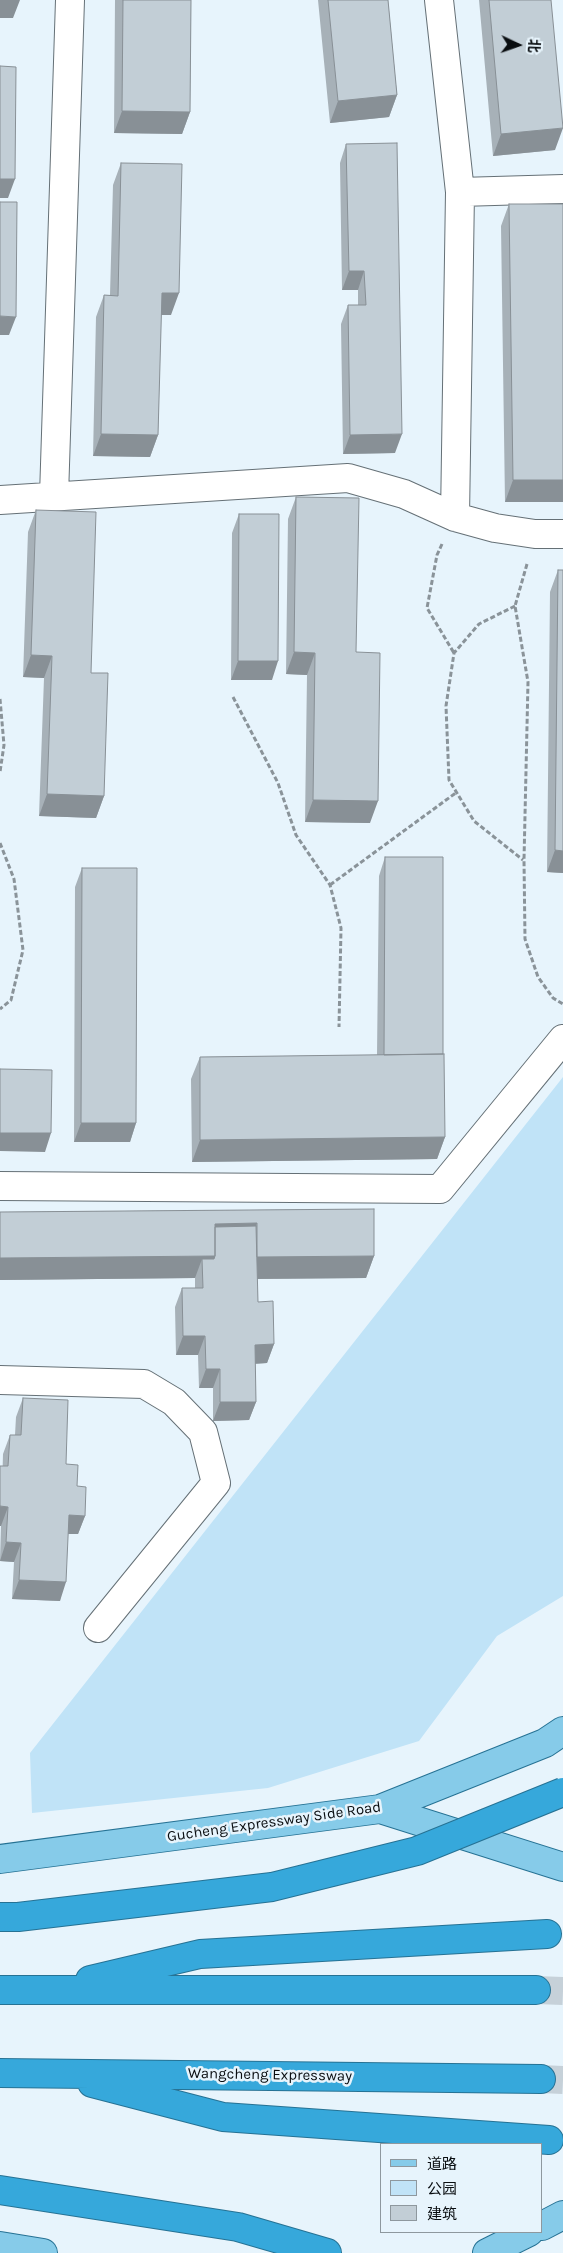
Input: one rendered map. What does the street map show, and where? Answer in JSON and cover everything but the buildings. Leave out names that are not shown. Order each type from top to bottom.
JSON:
[{"type":"highway","points":[[0,1917],[18,1917],[272,1887],[417,1851],[563,1792]]},
{"type":"highway","points":[[45,1990],[200,1954],[547,1934]]},
{"type":"highway","points":[[0,1990],[536,1990]]},
{"type":"highway","points":[[47,2072],[223,2116],[549,2140]]},
{"type":"highway","name":"Wangcheng Expressway","points":[[0,2073],[541,2078]]},
{"type":"highway","points":[[0,2190],[238,2227],[327,2253]]},
{"type":"main road","name":"Gucheng Expressway Side Road","points":[[0,1859],[380,1809],[545,1743],[563,1731]]},
{"type":"main road","points":[[380,1809],[563,1867]]},
{"type":"main road","points":[[543,2225],[563,2215]]},
{"type":"main road","points":[[487,2253],[528,2233]]},
{"type":"main road","points":[[0,2246],[43,2253]]},
{"type":"lane","points":[[54,496],[70,0]]},
{"type":"lane","points":[[439,0],[460,192],[455,516]]},
{"type":"lane","points":[[460,192],[563,189]]},
{"type":"lane","points":[[0,500],[348,478],[404,494],[455,516],[495,528],[535,534],[563,534]]},
{"type":"lane","points":[[0,1186],[440,1189],[563,1039]]},
{"type":"lane","points":[[0,1380],[144,1384],[174,1402],[203,1432],[216,1483],[98,1628]]},
{"type":"path","points":[[454,653],[426,608],[437,555],[455,516]]},
{"type":"path","points":[[535,534],[515,606],[528,682],[524,860],[525,939],[538,977],[553,998],[563,1004]]},
{"type":"path","points":[[515,606],[479,624],[454,653],[446,706],[449,780],[474,821],[524,860]]},
{"type":"path","points":[[233,697],[278,783],[296,835],[330,885],[341,928],[339,1027]]},
{"type":"path","points":[[0,699],[4,745],[0,772]]},
{"type":"path","points":[[330,885],[456,792]]},
{"type":"path","points":[[0,843],[14,879],[24,950],[10,1000],[0,1009]]},
{"type":"green space","points":[[563,1077],[563,1596],[497,1636],[419,1741],[268,1788],[32,1813],[30,1753]]},
{"type":"tunnel","points":[[536,1990],[563,1991]]},
{"type":"tunnel","points":[[541,2079],[563,2080]]}]
